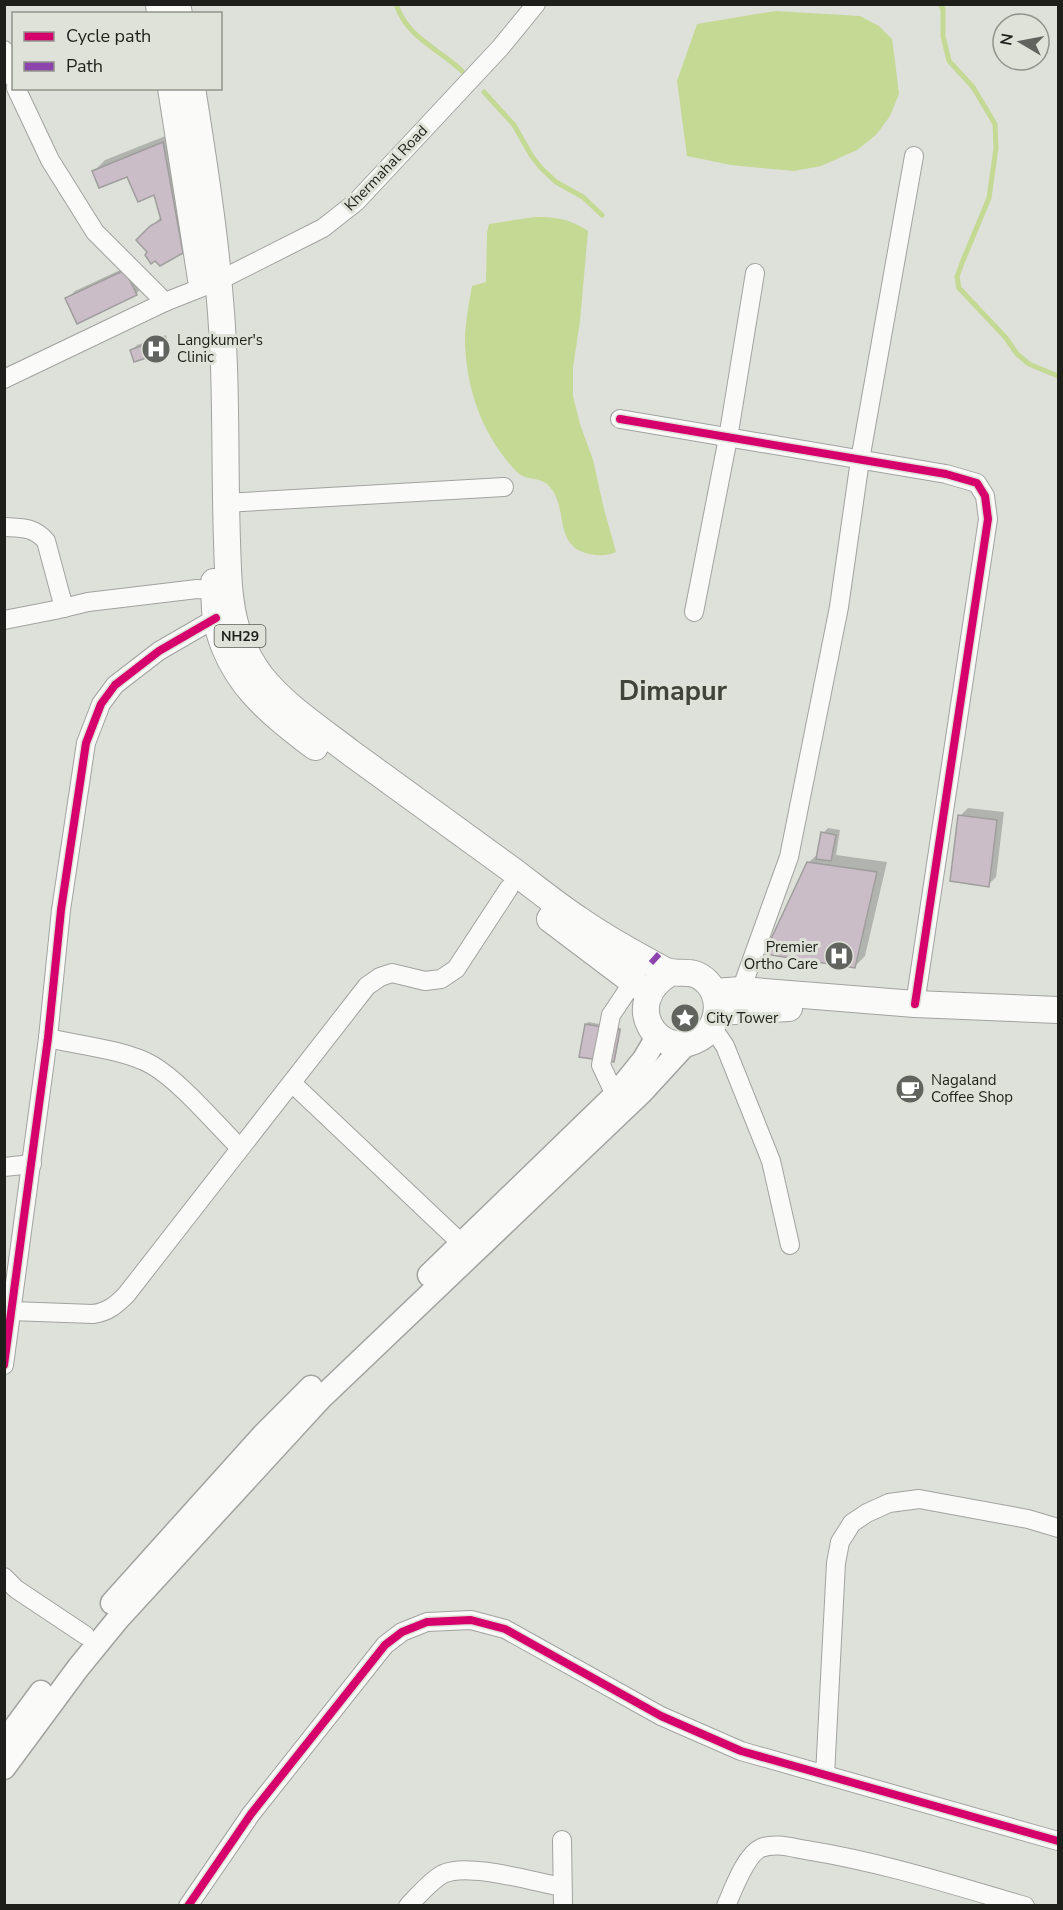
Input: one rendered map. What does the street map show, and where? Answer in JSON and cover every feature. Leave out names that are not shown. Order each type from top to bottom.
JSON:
[{"type":"highway","name":"NH29","points":[[171,90],[224,362],[225,503],[229,591],[236,627],[246,652],[260,674],[310,721],[576,918],[623,948],[670,973],[683,971],[695,974],[706,981],[714,1011]]},
{"type":"highway","name":"NH29","points":[[192,90],[210,212],[209,380],[216,618],[225,649],[238,676],[268,710],[349,773],[509,888],[640,988]]},
{"type":"highway","points":[[670,973],[640,988],[648,1023],[666,1041],[686,1044],[701,1038],[714,1011],[741,990],[915,1004],[1059,1010]]},
{"type":"highway","points":[[714,1011],[786,1008],[1059,1024]]},
{"type":"main road","points":[[4,1742],[85,1635],[263,1435],[615,1095],[644,1059],[658,1035]]},
{"type":"main road","points":[[4,1768],[78,1668],[118,1619],[320,1399],[640,1094],[686,1044]]},
{"type":"street","name":"Khermahal Road","points":[[4,379],[165,302],[210,284],[323,228],[356,202],[500,48],[536,4]]},
{"type":"street","points":[[4,51],[12,73]]},
{"type":"street","points":[[17,90],[50,160],[95,232],[165,302]]},
{"type":"street","points":[[741,990],[789,857],[839,607],[860,460],[914,156]]},
{"type":"street","points":[[694,612],[728,438],[755,273]]},
{"type":"street","points":[[620,420],[946,474],[977,483],[985,496],[988,519],[915,1004]]},
{"type":"street","points":[[225,503],[504,487]]},
{"type":"street","points":[[4,527],[26,528],[39,532],[46,540],[64,608]]},
{"type":"street","points":[[4,620],[88,602],[197,589],[214,590]]},
{"type":"street","points":[[4,1365],[48,1038],[61,910],[86,743],[101,704],[116,685],[159,651],[216,618]]},
{"type":"street","points":[[11,1311],[93,1314],[104,1313],[115,1306],[126,1295],[367,986],[392,973],[425,981],[441,978],[456,969],[509,888]]},
{"type":"street","points":[[615,1095],[601,1065],[611,1015],[640,988]]},
{"type":"street","points":[[714,1011],[725,1046],[771,1161],[790,1245]]},
{"type":"street","points":[[48,1038],[129,1056],[151,1064],[170,1078],[240,1148]]},
{"type":"street","points":[[292,1083],[461,1244]]},
{"type":"street","points":[[4,1167],[32,1164]]},
{"type":"street","points":[[825,1775],[836,1563],[840,1542],[852,1523],[889,1503],[919,1499],[1028,1519],[1059,1528]]},
{"type":"street","points":[[4,1577],[16,1589],[77,1632],[85,1635]]},
{"type":"street","points":[[188,1905],[251,1814],[385,1645],[402,1632],[427,1622],[471,1620],[505,1629],[661,1716],[741,1751],[1059,1841]]},
{"type":"street","points":[[408,1905],[437,1878],[454,1871],[489,1872],[563,1896],[562,1840]]},
{"type":"street","points":[[726,1905],[751,1855],[761,1848],[775,1845],[845,1856],[1025,1905]]},
{"type":"shaded area","points":[[775,11],[860,16],[879,26],[892,39],[895,61],[899,94],[890,116],[876,135],[857,150],[821,166],[794,171],[731,165],[687,156],[677,81],[697,24]]},
{"type":"shaded area","points":[[535,217],[563,219],[588,231],[580,321],[573,367],[573,396],[593,460],[616,552],[609,554],[589,554],[578,550],[571,544],[566,536],[553,491],[544,482],[524,477],[515,470],[493,440],[477,408],[468,373],[466,323],[472,286],[486,282],[489,224]]},
{"type":"building","points":[[163,142],[183,253],[160,266],[155,261],[151,264],[145,255],[147,252],[136,240],[150,226],[161,220],[154,195],[138,202],[127,177],[99,188],[92,171]]},
{"type":"building","points":[[125,270],[137,295],[77,324],[65,298]]},
{"type":"building","points":[[161,339],[165,352],[134,362],[130,350]]},
{"type":"building","points":[[958,815],[997,820],[989,887],[950,881]]},
{"type":"building","points":[[821,832],[836,835],[831,861],[816,859]]},
{"type":"building","points":[[807,862],[877,872],[855,968],[764,954]]},
{"type":"building","points":[[585,1024],[620,1030],[614,1062],[579,1057]]},
{"type":"waterway","points":[[396,4],[401,16],[415,34],[462,71]]},
{"type":"waterway","points":[[940,4],[943,9],[943,36],[949,61],[973,87],[995,124],[996,148],[989,198],[957,277],[959,288],[1006,338],[1017,354],[1029,364],[1058,376]]},
{"type":"waterway","points":[[484,92],[514,125],[541,168],[556,182],[583,197],[602,215]]},
{"type":"marked path","points":[[651,963],[661,952]]},
{"type":"cycle path","points":[[620,419],[946,474],[977,483],[985,496],[988,519],[915,1004]]},
{"type":"cycle path","points":[[4,1365],[48,1038],[61,910],[86,743],[101,704],[115,685],[159,651],[216,618]]},
{"type":"cycle path","points":[[188,1906],[251,1814],[385,1645],[402,1632],[427,1622],[471,1620],[505,1629],[661,1716],[741,1751],[1058,1841]]},
{"type":"place","name":"Langkumer's Clinic","points":[[156,349]]},
{"type":"place","name":"Premier Ortho Care","points":[[839,956]]},
{"type":"place","name":"City Tower","points":[[685,1018]]},
{"type":"place","name":"Nagaland Coffee Shop","points":[[910,1089]]},
{"type":"district","name":"Dimapur","points":[[673,691]]}]
